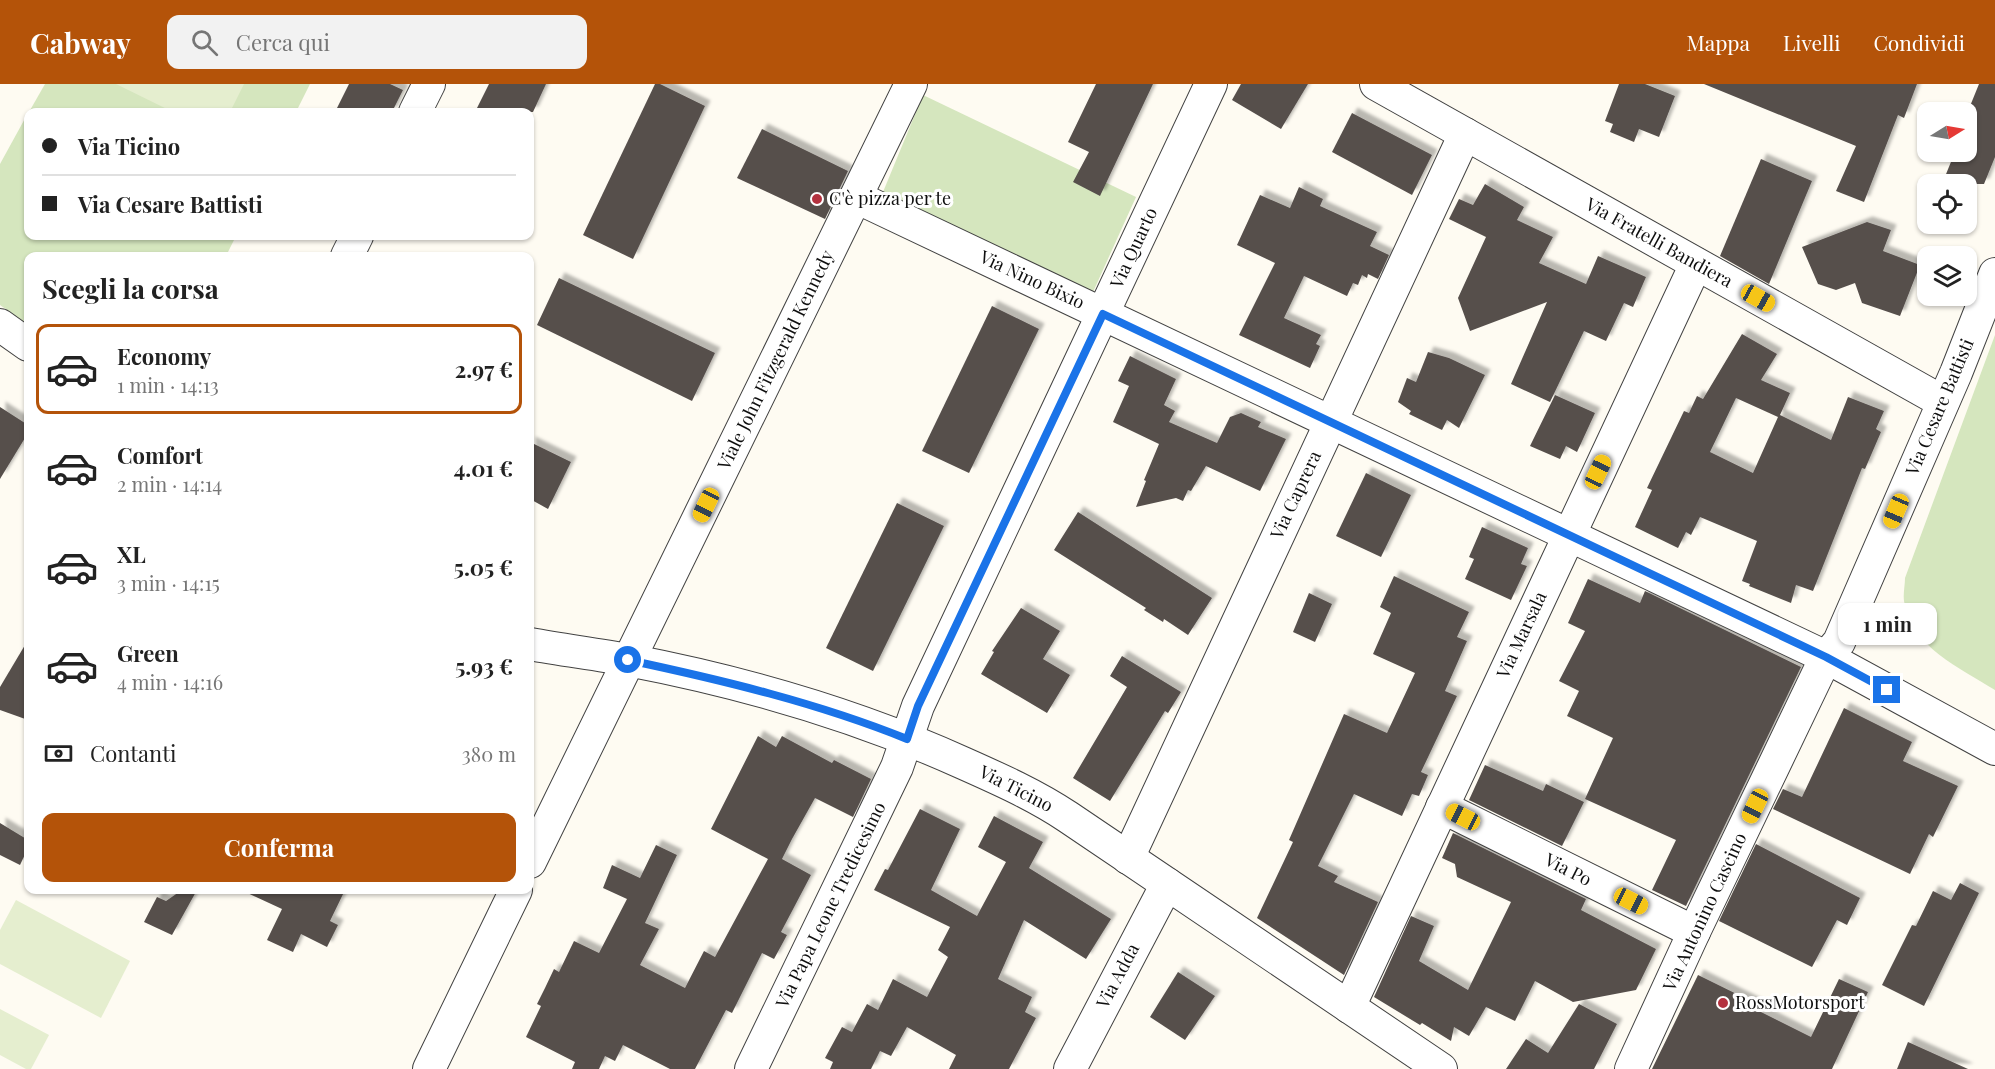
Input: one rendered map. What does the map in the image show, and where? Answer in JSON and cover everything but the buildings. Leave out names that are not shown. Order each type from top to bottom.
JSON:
[{"type":"street","points":[[417,108],[429,84]]},
{"type":"street","name":"Viale John Fitzgerald Kennedy","points":[[534,854],[911,84]]},
{"type":"street","name":"Via Quarto","points":[[907,739],[918,706],[1211,84]]},
{"type":"street","name":"Via Fratelli Bandiera","points":[[1376,84],[1943,402]]},
{"type":"street","name":"Via Caprera","points":[[1128,858],[1465,134]]},
{"type":"street","name":"Via Nino Bixio","points":[[856,197],[1826,657]]},
{"type":"street","name":"Via Marsala","points":[[1349,1007],[1696,264]]},
{"type":"street","name":"Via Cesare Battisti","points":[[1826,657],[1839,642],[1943,402],[1995,274]]},
{"type":"street","points":[[0,325],[24,342]]},
{"type":"street","name":"Via Ticino","points":[[534,645],[628,660],[767,693],[833,713],[907,739],[1043,800],[1441,1069]]},
{"type":"street","points":[[1826,657],[1995,749]]},
{"type":"street","name":"Via Antonino Cascino","points":[[1631,1069],[1826,657]]},
{"type":"street","name":"Via Papa Leone Tredicesimo","points":[[751,1069],[897,767],[907,739]]},
{"type":"street","name":"Via Po","points":[[1442,807],[1694,932]]},
{"type":"street","name":"Via Adda","points":[[1070,1069],[1167,884]]},
{"type":"street","points":[[429,1069],[514,894]]},
{"type":"green space","points":[[45,84],[310,84],[298,108],[31,108]]},
{"type":"green space","points":[[116,84],[244,84],[232,108],[165,108]]},
{"type":"green space","points":[[923,95],[1136,197],[1093,292],[883,192]]},
{"type":"green space","points":[[24,120],[24,240],[234,240],[228,252],[24,252],[24,322],[0,305],[0,164]]},
{"type":"green space","points":[[1995,335],[1995,690],[1953,664],[1927,644],[1908,617],[1904,595],[1905,578]]},
{"type":"green space","points":[[16,900],[130,961],[101,1018],[0,964],[0,930]]},
{"type":"green space","points":[[0,1009],[49,1035],[31,1069],[26,1069],[0,1055]]},
{"type":"place","name":"C'è pizza per te","points":[[817,199]]},
{"type":"place","name":"RossMotorsport","points":[[1723,1003]]},
{"type":"route","points":[[628,660],[767,693],[843,716],[907,739],[918,706],[1103,314],[1826,657],[1887,690]]}]
